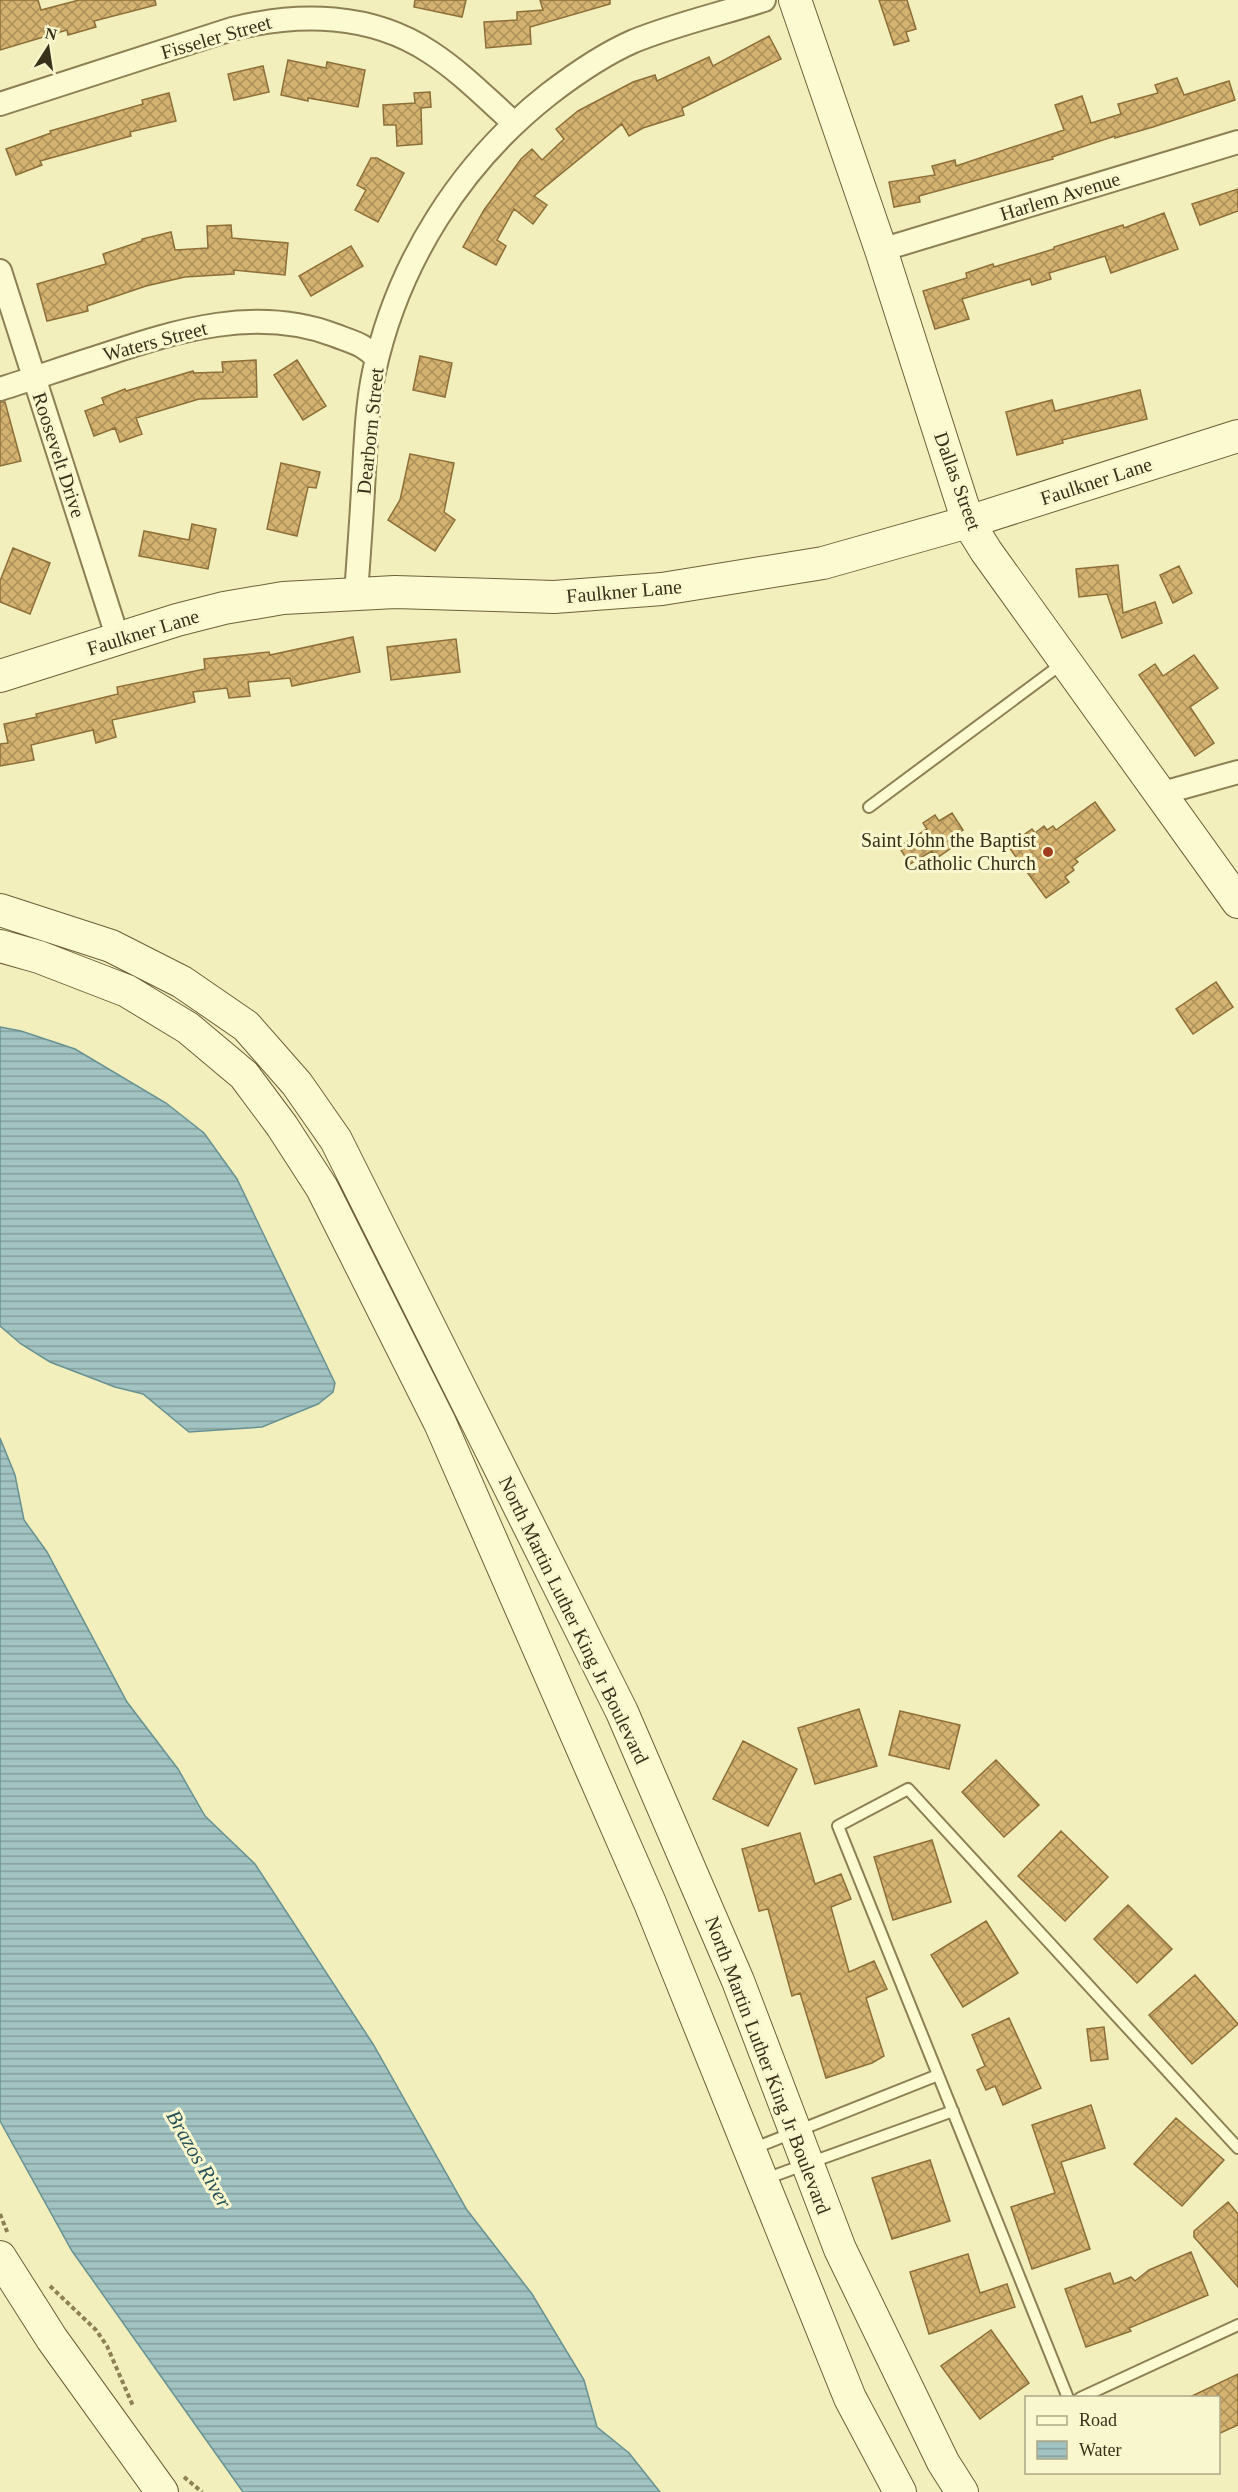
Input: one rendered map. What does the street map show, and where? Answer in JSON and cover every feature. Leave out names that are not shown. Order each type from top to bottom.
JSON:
[{"type":"main road","name":"Dallas Street","points":[[795,0],[881,250],[968,522],[1159,794],[1238,902]]},
{"type":"main road","name":"Faulkner Lane","points":[[0,676],[224,608],[284,598],[395,592],[554,597],[662,589],[823,563],[968,522],[1238,436]]},
{"type":"main road","name":"North Martin Luther King Jr Boulevard","points":[[0,910],[111,946],[182,982],[246,1026],[297,1084],[336,1140],[622,1712],[738,1981],[840,2249],[942,2462],[962,2492]]},
{"type":"main road","name":"North Martin Luther King Jr Boulevard","points":[[0,946],[39,957],[127,990],[188,1028],[244,1075],[282,1126],[322,1188],[440,1423],[650,1903],[850,2398],[900,2492]]},
{"type":"main road","points":[[5,2248],[51,2339],[173,2484]]},
{"type":"street","name":"Dearborn Street","points":[[356,594],[368,415],[377,358],[391,311],[410,266],[429,229],[456,188],[514,123],[568,80],[634,41],[764,0]]},
{"type":"street","name":"Fisseler Street","points":[[0,104],[232,29],[266,20],[323,17],[382,29],[429,51],[458,72],[514,123]]},
{"type":"street","name":"Harlem Avenue","points":[[881,250],[1238,142]]},
{"type":"street","name":"Roosevelt Drive","points":[[0,271],[118,639]]},
{"type":"street","name":"Waters Street","points":[[0,389],[166,334],[204,325],[244,321],[269,322],[327,333],[369,348],[377,358]]},
{"type":"street","points":[[1159,794],[1238,772]]},
{"type":"lane","points":[[869,807],[1065,661]]},
{"type":"lane","points":[[1068,2396],[838,1826],[908,1789],[1238,2148]]},
{"type":"lane","points":[[750,2150],[938,2075]]},
{"type":"lane","points":[[762,2181],[953,2111]]},
{"type":"lane","points":[[1082,2396],[1238,2325]]},
{"type":"path","points":[[0,2214],[5,2248]]},
{"type":"path","points":[[42,2280],[96,2330],[107,2346],[134,2410]]},
{"type":"path","points":[[173,2484],[202,2492]]},
{"type":"water","points":[[0,1027],[21,1031],[75,1049],[166,1103],[204,1133],[237,1179],[335,1383],[333,1392],[318,1404],[262,1427],[189,1432],[143,1394],[115,1387],[50,1362],[21,1344],[0,1326]]},
{"type":"water","name":"Brazos River","points":[[0,1438],[15,1475],[24,1520],[47,1552],[127,1702],[178,1769],[205,1816],[255,1864],[373,2044],[467,2210],[532,2294],[584,2380],[597,2427],[629,2453],[660,2492],[243,2492],[72,2251],[0,2121]]},
{"type":"building","points":[[0,0],[38,0],[41,10],[79,0],[155,0],[156,5],[94,21],[96,27],[68,35],[67,30],[0,50]]},
{"type":"building","points":[[415,0],[466,0],[462,17],[414,7]]},
{"type":"building","points":[[540,0],[610,0],[610,4],[530,27],[531,44],[486,48],[484,22],[517,20],[517,12],[543,10]]},
{"type":"building","points":[[879,0],[907,0],[916,29],[906,32],[909,41],[894,45]]},
{"type":"building","points":[[769,36],[781,59],[682,108],[684,115],[643,128],[629,136],[622,124],[534,196],[547,205],[533,224],[514,209],[497,240],[506,246],[496,265],[463,247],[484,210],[521,159],[532,149],[542,160],[564,139],[556,129],[578,111],[633,82],[655,75],[657,81],[709,57],[713,66]]},
{"type":"building","points":[[288,60],[326,68],[327,62],[365,70],[358,107],[281,95]]},
{"type":"building","points":[[263,66],[269,92],[234,100],[228,74]]},
{"type":"building","points":[[1177,78],[1184,95],[1229,81],[1235,100],[1153,127],[1115,138],[1115,136],[1052,157],[1053,159],[919,196],[920,202],[894,207],[889,182],[935,175],[932,166],[955,160],[956,166],[1064,130],[1055,105],[1082,96],[1091,123],[1121,114],[1118,104],[1158,93],[1155,85]]},
{"type":"building","points":[[430,92],[431,107],[421,108],[422,144],[397,146],[396,125],[384,125],[383,105],[415,103],[414,93]]},
{"type":"building","points":[[169,93],[176,121],[130,132],[131,136],[40,161],[42,165],[16,175],[6,149],[51,133],[50,131],[143,104],[142,100]]},
{"type":"building","points":[[371,158],[377,158],[404,173],[378,222],[355,210],[366,190],[357,185]]},
{"type":"building","points":[[1238,189],[1238,211],[1200,225],[1192,204]]},
{"type":"building","points":[[1164,213],[1178,249],[1111,273],[1105,256],[1049,273],[1051,279],[1032,285],[1030,279],[962,299],[969,319],[935,329],[923,291],[967,278],[966,273],[993,264],[994,267],[1123,225],[1124,228]]},
{"type":"building","points":[[231,225],[232,238],[288,243],[285,275],[234,270],[234,274],[185,277],[146,286],[87,306],[88,311],[47,321],[37,284],[106,264],[103,254],[142,241],[142,239],[171,232],[175,250],[208,248],[207,226]]},
{"type":"building","points":[[351,246],[363,266],[311,296],[299,276]]},
{"type":"building","points":[[420,356],[452,363],[445,397],[413,390]]},
{"type":"building","points":[[256,360],[257,397],[199,399],[136,418],[142,434],[120,442],[115,428],[94,436],[85,411],[104,404],[102,398],[125,389],[126,391],[193,371],[194,373],[223,372],[222,362]]},
{"type":"building","points":[[297,360],[326,406],[303,420],[274,375]]},
{"type":"building","points":[[1140,390],[1147,419],[1062,440],[1063,443],[1017,455],[1006,412],[1052,400],[1055,411]]},
{"type":"building","points":[[0,402],[5,402],[21,461],[0,466]]},
{"type":"building","points":[[410,454],[454,463],[444,512],[455,520],[435,551],[388,520],[400,500]]},
{"type":"building","points":[[281,463],[320,472],[316,488],[308,487],[297,536],[267,529]]},
{"type":"building","points":[[192,524],[216,529],[208,569],[139,556],[144,531],[189,540]]},
{"type":"building","points":[[13,548],[50,563],[30,614],[0,602],[0,581]]},
{"type":"building","points":[[1118,565],[1123,613],[1155,602],[1162,623],[1122,638],[1107,594],[1079,597],[1076,569]]},
{"type":"building","points":[[1179,566],[1192,593],[1173,603],[1160,575]]},
{"type":"building","points":[[353,637],[360,672],[292,686],[290,678],[248,682],[250,696],[229,698],[227,688],[193,692],[195,702],[112,720],[116,737],[96,743],[93,730],[31,745],[34,760],[0,766],[0,744],[8,743],[4,724],[118,694],[117,687],[205,669],[204,659],[269,652],[270,655]]},
{"type":"building","points":[[456,639],[460,672],[391,680],[387,647]]},
{"type":"building","points":[[1194,655],[1218,688],[1190,707],[1214,743],[1195,756],[1139,675],[1155,664],[1163,676]]},
{"type":"building","name":"Saint John the Baptist Catholic Church","points":[[1095,802],[1115,830],[1075,859],[1078,862],[1072,867],[1074,870],[1065,877],[1069,882],[1046,898],[1008,846],[1032,829],[1035,833],[1044,826],[1047,830],[1053,826],[1056,830]]},
{"type":"building","points":[[952,813],[963,830],[950,839],[954,846],[937,858],[932,851],[910,864],[899,847],[927,829],[923,823],[935,815],[939,821]]},
{"type":"building","points":[[1216,982],[1233,1007],[1193,1034],[1176,1009]]},
{"type":"building","points":[[859,1709],[877,1766],[815,1784],[798,1728]]},
{"type":"building","points":[[900,1711],[960,1725],[949,1769],[889,1755]]},
{"type":"building","points":[[743,1741],[797,1769],[768,1826],[713,1799]]},
{"type":"building","points":[[996,1760],[1039,1805],[1004,1837],[962,1792]]},
{"type":"building","points":[[1061,1831],[1108,1877],[1065,1921],[1018,1876]]},
{"type":"building","points":[[800,1833],[815,1884],[841,1874],[851,1899],[831,1907],[849,1972],[874,1961],[887,1989],[866,1998],[884,2056],[872,2063],[826,2078],[800,1993],[792,1996],[768,1909],[759,1911],[742,1849]]},
{"type":"building","points":[[932,1840],[951,1902],[893,1920],[874,1857]]},
{"type":"building","points":[[1128,1905],[1172,1949],[1137,1983],[1094,1939]]},
{"type":"building","points":[[986,1921],[1018,1973],[963,2007],[931,1955]]},
{"type":"building","points":[[1195,1975],[1238,2024],[1192,2064],[1149,2015]]},
{"type":"building","points":[[1009,2018],[1041,2088],[1003,2105],[995,2086],[986,2090],[977,2070],[985,2066],[972,2035]]},
{"type":"building","points":[[1104,2027],[1108,2059],[1091,2061],[1087,2029]]},
{"type":"building","points":[[1091,2105],[1105,2148],[1061,2162],[1090,2249],[1032,2269],[1011,2207],[1055,2193],[1032,2125]]},
{"type":"building","points":[[1176,2118],[1224,2160],[1182,2206],[1134,2164]]},
{"type":"building","points":[[930,2160],[950,2221],[892,2239],[872,2178]]},
{"type":"building","points":[[1228,2202],[1238,2214],[1238,2287],[1194,2237],[1194,2231]]},
{"type":"building","points":[[1191,2252],[1208,2295],[1129,2328],[1131,2331],[1086,2347],[1065,2289],[1110,2273],[1114,2284],[1131,2277],[1135,2281],[1149,2270]]},
{"type":"building","points":[[968,2254],[980,2293],[1007,2284],[1015,2307],[929,2334],[910,2272]]},
{"type":"building","points":[[991,2330],[1029,2383],[980,2419],[941,2366]]},
{"type":"building","points":[[1238,2374],[1238,2425],[1220,2433],[1220,2396],[1192,2396]]},
{"type":"place","name":"Saint John the Baptist Catholic Church","points":[[1048,852]]}]
